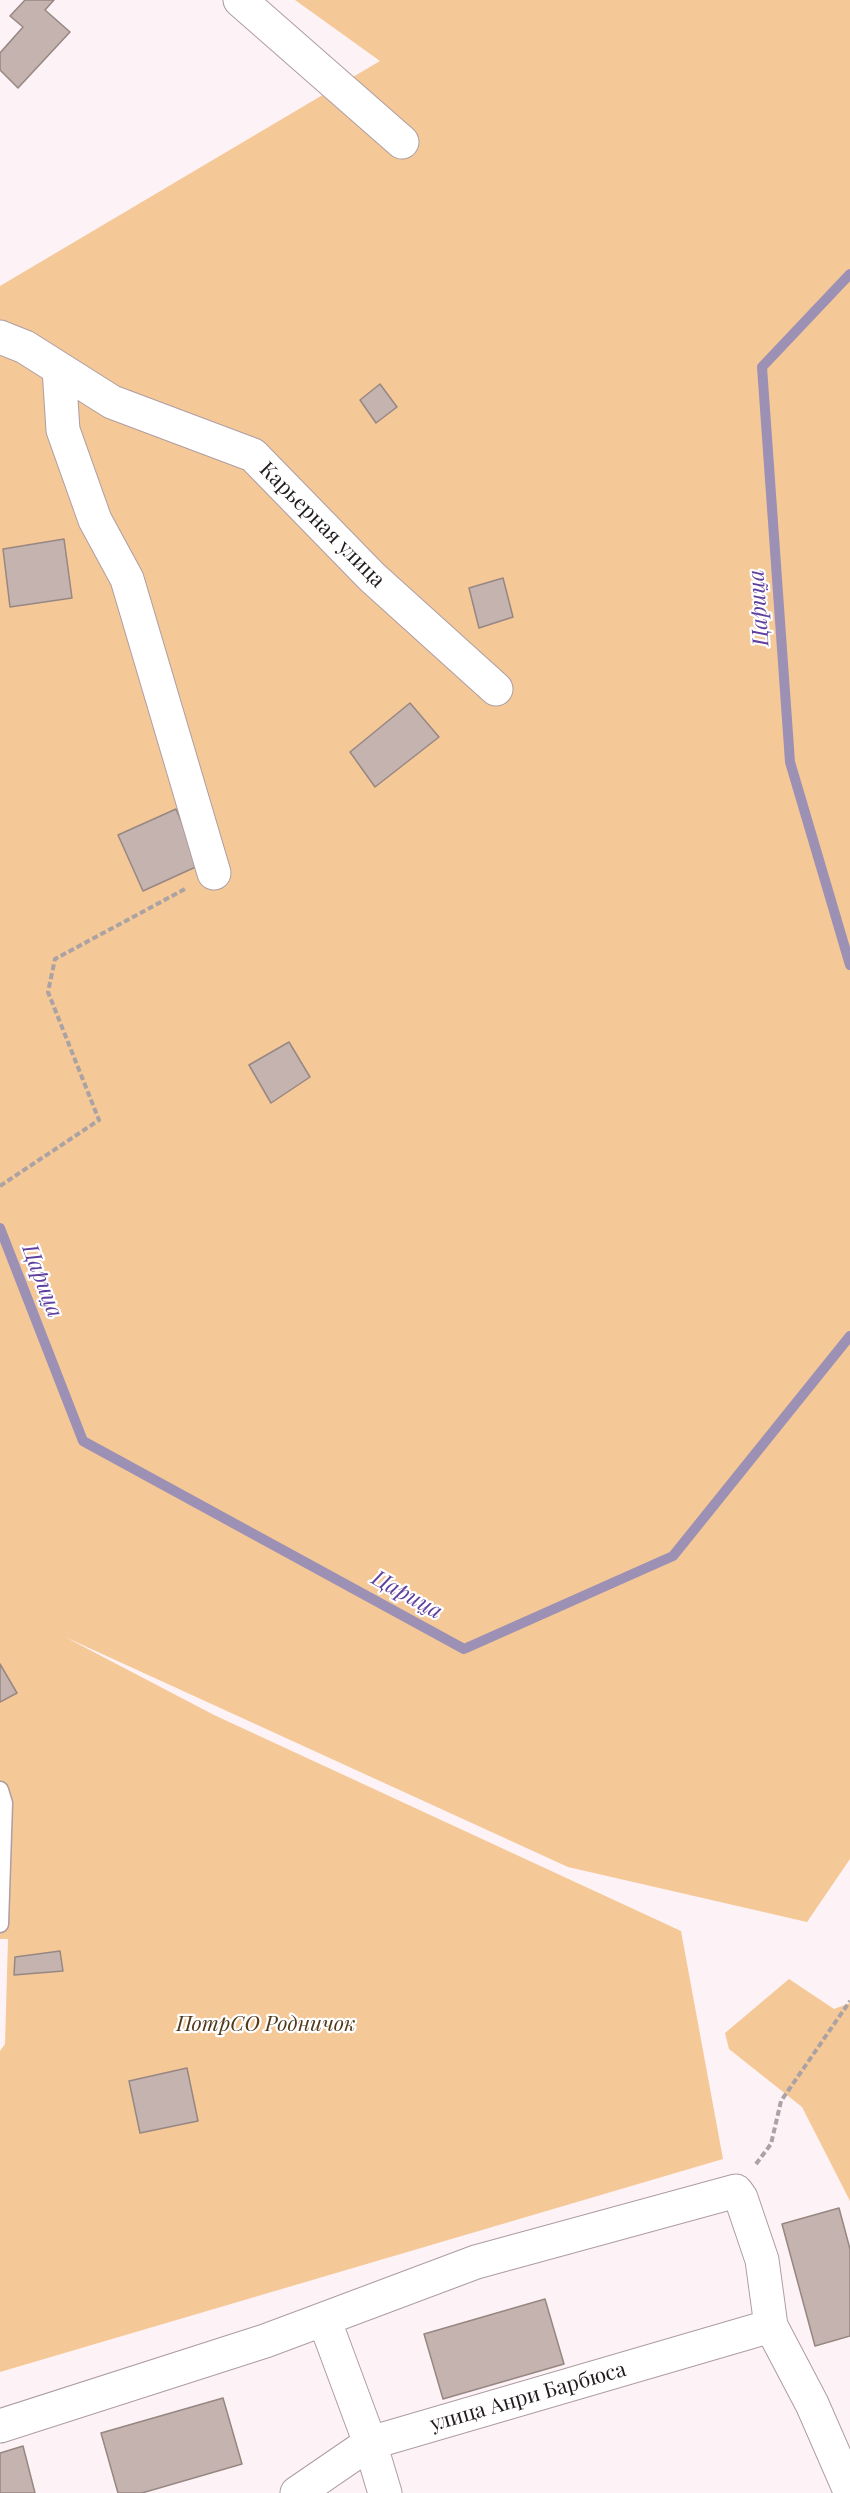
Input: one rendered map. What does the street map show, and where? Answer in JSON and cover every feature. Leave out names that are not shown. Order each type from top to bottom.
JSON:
[{"type":"street","points":[[240,0],[402,142]]},
{"type":"street","name":"Карьерная улица","points":[[0,337],[25,347],[112,402],[253,455],[372,577],[496,689]]},
{"type":"street","points":[[59,369],[63,430],[95,520],[127,579],[214,873]]},
{"type":"street","points":[[0,2426],[265,2341],[476,2262],[736,2191],[741,2198],[762,2260],[771,2326],[812,2404],[850,2491]]},
{"type":"street","points":[[324,2319],[370,2443],[385,2493]]},
{"type":"street","name":"улица Анри Барбюса","points":[[297,2493],[370,2443],[771,2326]]},
{"type":"lane","points":[[0,1790],[4,1803],[0,1924]]},
{"type":"path","points":[[0,1186],[99,1120],[48,992],[55,959],[214,873]]},
{"type":"path","points":[[736,2191],[771,2144],[782,2101],[850,2001]]},
{"type":"green space","name":"ПотрСО Родничок","points":[[295,0],[850,0],[850,1859],[807,1922],[568,1867],[65,1637],[214,1715],[681,1931],[723,2159],[0,2372],[0,2051],[5,2044],[8,1939],[0,1939],[0,286],[380,61]]},
{"type":"green space","points":[[789,1979],[834,2009],[850,2003],[850,2201],[802,2107],[729,2049],[725,2033]]},
{"type":"building","points":[[25,0],[54,0],[45,10],[70,32],[18,88],[0,70],[0,53],[23,27],[10,16]]},
{"type":"building","points":[[380,384],[397,407],[376,423],[360,400]]},
{"type":"building","points":[[64,539],[72,598],[10,607],[3,549]]},
{"type":"building","points":[[503,578],[513,617],[479,628],[469,588]]},
{"type":"building","points":[[410,703],[439,737],[375,787],[350,752]]},
{"type":"building","points":[[176,809],[200,865],[143,891],[118,835]]},
{"type":"building","points":[[289,1042],[310,1077],[271,1103],[249,1065]]},
{"type":"building","points":[[0,1664],[17,1693],[0,1702]]},
{"type":"building","points":[[60,1951],[63,1971],[14,1975],[15,1957]]},
{"type":"building","points":[[187,2068],[198,2121],[140,2133],[129,2081]]},
{"type":"building","points":[[839,2208],[850,2249],[850,2336],[815,2346],[782,2224]]},
{"type":"building","points":[[545,2299],[564,2364],[443,2399],[424,2334]]},
{"type":"building","points":[[223,2398],[242,2464],[142,2493],[118,2493],[101,2433]]},
{"type":"building","points":[[23,2446],[35,2493],[0,2493],[0,2453]]},
{"type":"waterway","name":"Царица","points":[[850,274],[762,367],[790,762],[850,965]]},
{"type":"waterway","name":"Царица","points":[[0,1228],[83,1441],[464,1649],[673,1556],[850,1336]]}]
